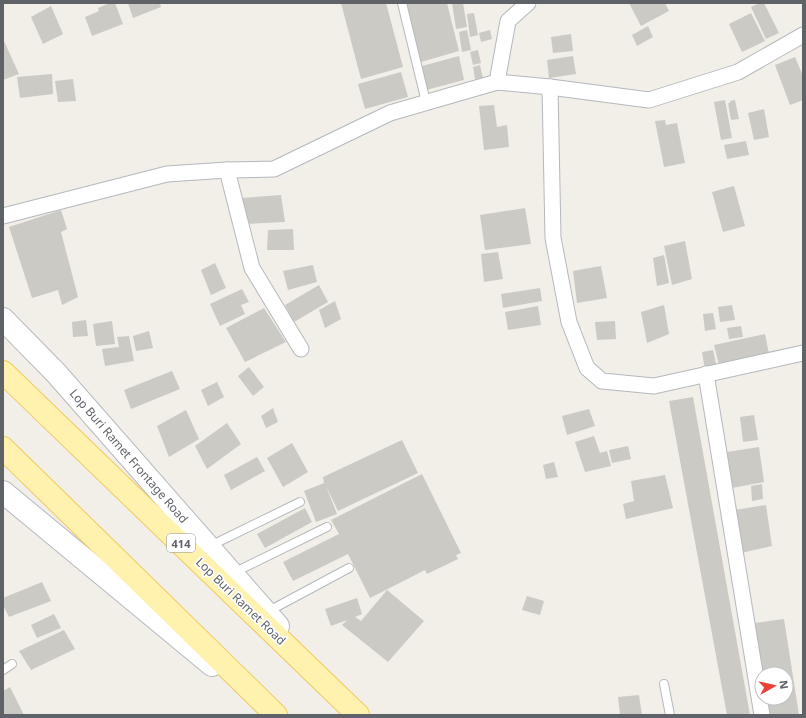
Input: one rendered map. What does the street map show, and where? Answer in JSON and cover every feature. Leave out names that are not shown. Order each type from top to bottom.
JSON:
[{"type":"main road","name":"Lop Buri Ramet Frontage Road","points":[[3,319],[56,373],[352,710]]},
{"type":"main road","name":"Lop Buri Ramet Road","points":[[3,372],[352,710]]},
{"type":"main road","points":[[3,448],[275,715]]},
{"type":"main road","points":[[3,492],[275,715]]},
{"type":"street","points":[[497,82],[508,21],[528,3]]},
{"type":"street","points":[[3,216],[167,174],[227,170],[274,170],[390,113],[497,82],[550,87],[649,100],[738,72],[803,35]]},
{"type":"street","points":[[550,87],[553,238],[569,322],[586,368],[602,381],[654,386],[803,354]]},
{"type":"street","points":[[227,170],[252,268],[301,349]]},
{"type":"street","points":[[706,374],[762,715]]},
{"type":"lane","points":[[402,3],[426,102]]},
{"type":"lane","points":[[209,547],[300,502]]},
{"type":"lane","points":[[232,573],[328,527]]},
{"type":"lane","points":[[266,612],[350,568]]},
{"type":"lane","points":[[3,670],[12,664]]},
{"type":"lane","points":[[664,684],[670,715]]},
{"type":"building","points":[[110,3],[115,3],[123,24],[92,36],[85,17],[99,11],[98,8]]},
{"type":"building","points":[[128,3],[160,3],[161,7],[133,18]]},
{"type":"building","points":[[341,3],[386,3],[403,67],[361,79]]},
{"type":"building","points":[[405,3],[447,3],[459,51],[421,62]]},
{"type":"building","points":[[452,3],[463,3],[467,27],[456,29]]},
{"type":"building","points":[[629,3],[665,3],[669,11],[641,26]]},
{"type":"building","points":[[764,3],[779,33],[766,39],[751,7]]},
{"type":"building","points":[[51,6],[63,34],[43,44],[31,17]]},
{"type":"building","points":[[474,13],[478,35],[470,37],[467,14]]},
{"type":"building","points":[[751,13],[765,41],[742,52],[729,24]]},
{"type":"building","points":[[648,26],[653,37],[637,46],[632,35]]},
{"type":"building","points":[[467,30],[471,50],[462,52],[459,32]]},
{"type":"building","points":[[490,30],[492,39],[481,42],[479,33]]},
{"type":"building","points":[[571,34],[573,51],[553,53],[551,37]]},
{"type":"building","points":[[4,41],[19,74],[3,80],[3,42]]},
{"type":"building","points":[[478,50],[481,63],[473,65],[470,52]]},
{"type":"building","points":[[459,56],[464,80],[426,90],[422,66]]},
{"type":"building","points":[[573,56],[576,74],[549,78],[547,60]]},
{"type":"building","points":[[795,57],[803,76],[803,100],[790,105],[775,65]]},
{"type":"building","points":[[480,65],[483,78],[475,79],[473,67]]},
{"type":"building","points":[[401,72],[408,97],[365,109],[358,84]]},
{"type":"building","points":[[52,74],[53,94],[20,98],[17,77]]},
{"type":"building","points":[[73,79],[76,101],[58,102],[55,81]]},
{"type":"building","points":[[725,100],[732,138],[721,140],[714,102]]},
{"type":"building","points":[[735,100],[739,119],[731,120],[728,103]]},
{"type":"building","points":[[494,105],[497,127],[507,125],[509,147],[484,150],[479,106]]},
{"type":"building","points":[[764,109],[769,137],[754,140],[748,113]]},
{"type":"building","points":[[665,120],[666,125],[677,123],[685,163],[664,167],[655,121]]},
{"type":"building","points":[[746,141],[749,155],[727,159],[724,145]]},
{"type":"building","points":[[734,186],[745,226],[723,232],[712,192]]},
{"type":"building","points":[[281,195],[285,222],[246,224],[241,198]]},
{"type":"building","points":[[525,208],[531,244],[485,250],[480,215]]},
{"type":"building","points":[[61,210],[67,229],[61,232],[78,297],[62,305],[58,290],[32,298],[9,227]]},
{"type":"building","points":[[293,229],[294,250],[267,250],[268,230]]},
{"type":"building","points":[[685,241],[692,279],[672,285],[664,246]]},
{"type":"building","points":[[498,252],[503,279],[484,282],[481,254]]},
{"type":"building","points":[[664,255],[669,283],[657,286],[653,258]]},
{"type":"building","points":[[215,263],[226,288],[211,295],[201,270]]},
{"type":"building","points":[[313,265],[317,282],[288,290],[283,271]]},
{"type":"building","points":[[601,266],[607,298],[577,303],[573,271]]},
{"type":"building","points":[[319,285],[328,302],[294,322],[285,305]]},
{"type":"building","points":[[540,288],[542,301],[503,308],[501,294]]},
{"type":"building","points":[[242,289],[249,302],[241,305],[245,314],[220,326],[210,304]]},
{"type":"building","points":[[335,301],[341,319],[325,328],[319,310]]},
{"type":"building","points":[[664,305],[669,334],[647,343],[641,312]]},
{"type":"building","points":[[732,305],[735,320],[720,322],[718,307]]},
{"type":"building","points":[[538,306],[541,325],[508,330],[505,312]]},
{"type":"building","points":[[264,308],[286,342],[245,362],[226,328]]},
{"type":"building","points":[[713,313],[716,329],[705,331],[703,314]]},
{"type":"building","points":[[86,320],[88,336],[73,337],[72,322]]},
{"type":"building","points":[[112,321],[115,344],[96,346],[93,324]]},
{"type":"building","points":[[615,321],[616,339],[597,340],[595,322]]},
{"type":"building","points":[[741,326],[743,337],[729,339],[727,328]]},
{"type":"building","points":[[149,331],[153,348],[136,351],[133,336]]},
{"type":"building","points":[[765,334],[769,354],[719,365],[714,345]]},
{"type":"building","points":[[129,336],[134,361],[105,366],[102,349],[119,347],[117,337]]},
{"type":"building","points":[[713,350],[717,368],[705,370],[702,352]]},
{"type":"building","points":[[249,367],[264,387],[253,396],[238,376]]},
{"type":"building","points":[[172,371],[180,389],[131,409],[124,390]]},
{"type":"building","points":[[217,382],[224,397],[208,406],[201,390]]},
{"type":"building","points":[[693,397],[750,715],[727,715],[669,401]]},
{"type":"building","points":[[273,408],[278,422],[266,428],[261,416]]},
{"type":"building","points":[[589,409],[595,426],[567,435],[562,416]]},
{"type":"building","points":[[186,410],[199,439],[169,457],[157,426]]},
{"type":"building","points":[[754,415],[758,440],[743,442],[740,417]]},
{"type":"building","points":[[227,423],[241,444],[207,469],[195,446]]},
{"type":"building","points":[[594,436],[600,453],[607,451],[611,466],[585,472],[575,442]]},
{"type":"building","points":[[402,440],[418,473],[338,511],[326,486],[337,514],[316,522],[304,491],[324,483],[323,477]]},
{"type":"building","points":[[292,443],[308,472],[283,487],[267,458]]},
{"type":"building","points":[[628,446],[631,459],[612,463],[609,450]]},
{"type":"building","points":[[759,447],[764,482],[732,488],[727,452]]},
{"type":"building","points":[[257,457],[265,471],[231,490],[224,475]]},
{"type":"building","points":[[554,462],[558,477],[546,479],[543,465]]},
{"type":"building","points":[[422,474],[461,553],[456,555],[458,559],[427,574],[425,570],[370,598],[348,554],[293,581],[283,562],[339,534],[331,520]]},
{"type":"building","points":[[665,475],[673,508],[626,519],[623,504],[634,501],[631,481]]},
{"type":"building","points":[[762,484],[763,499],[752,501],[751,486]]},
{"type":"building","points":[[766,505],[772,546],[741,553],[735,510]]},
{"type":"building","points":[[305,508],[312,522],[265,548],[257,534]]},
{"type":"building","points":[[42,582],[51,601],[9,617],[3,605],[3,598]]},
{"type":"building","points":[[387,590],[424,621],[388,662],[342,625],[347,620],[331,626],[325,609],[357,598],[362,614],[355,617],[361,621]]},
{"type":"building","points":[[527,596],[544,601],[540,615],[522,610]]},
{"type":"building","points":[[54,614],[61,628],[37,638],[31,625]]},
{"type":"building","points":[[784,619],[791,666],[762,666],[755,623]]},
{"type":"building","points":[[64,630],[75,649],[31,670],[19,651]]},
{"type":"building","points":[[794,683],[799,715],[770,715],[768,706],[794,706]]},
{"type":"building","points":[[10,687],[24,715],[3,715],[3,691]]},
{"type":"building","points":[[639,695],[642,715],[620,715],[618,697]]}]
